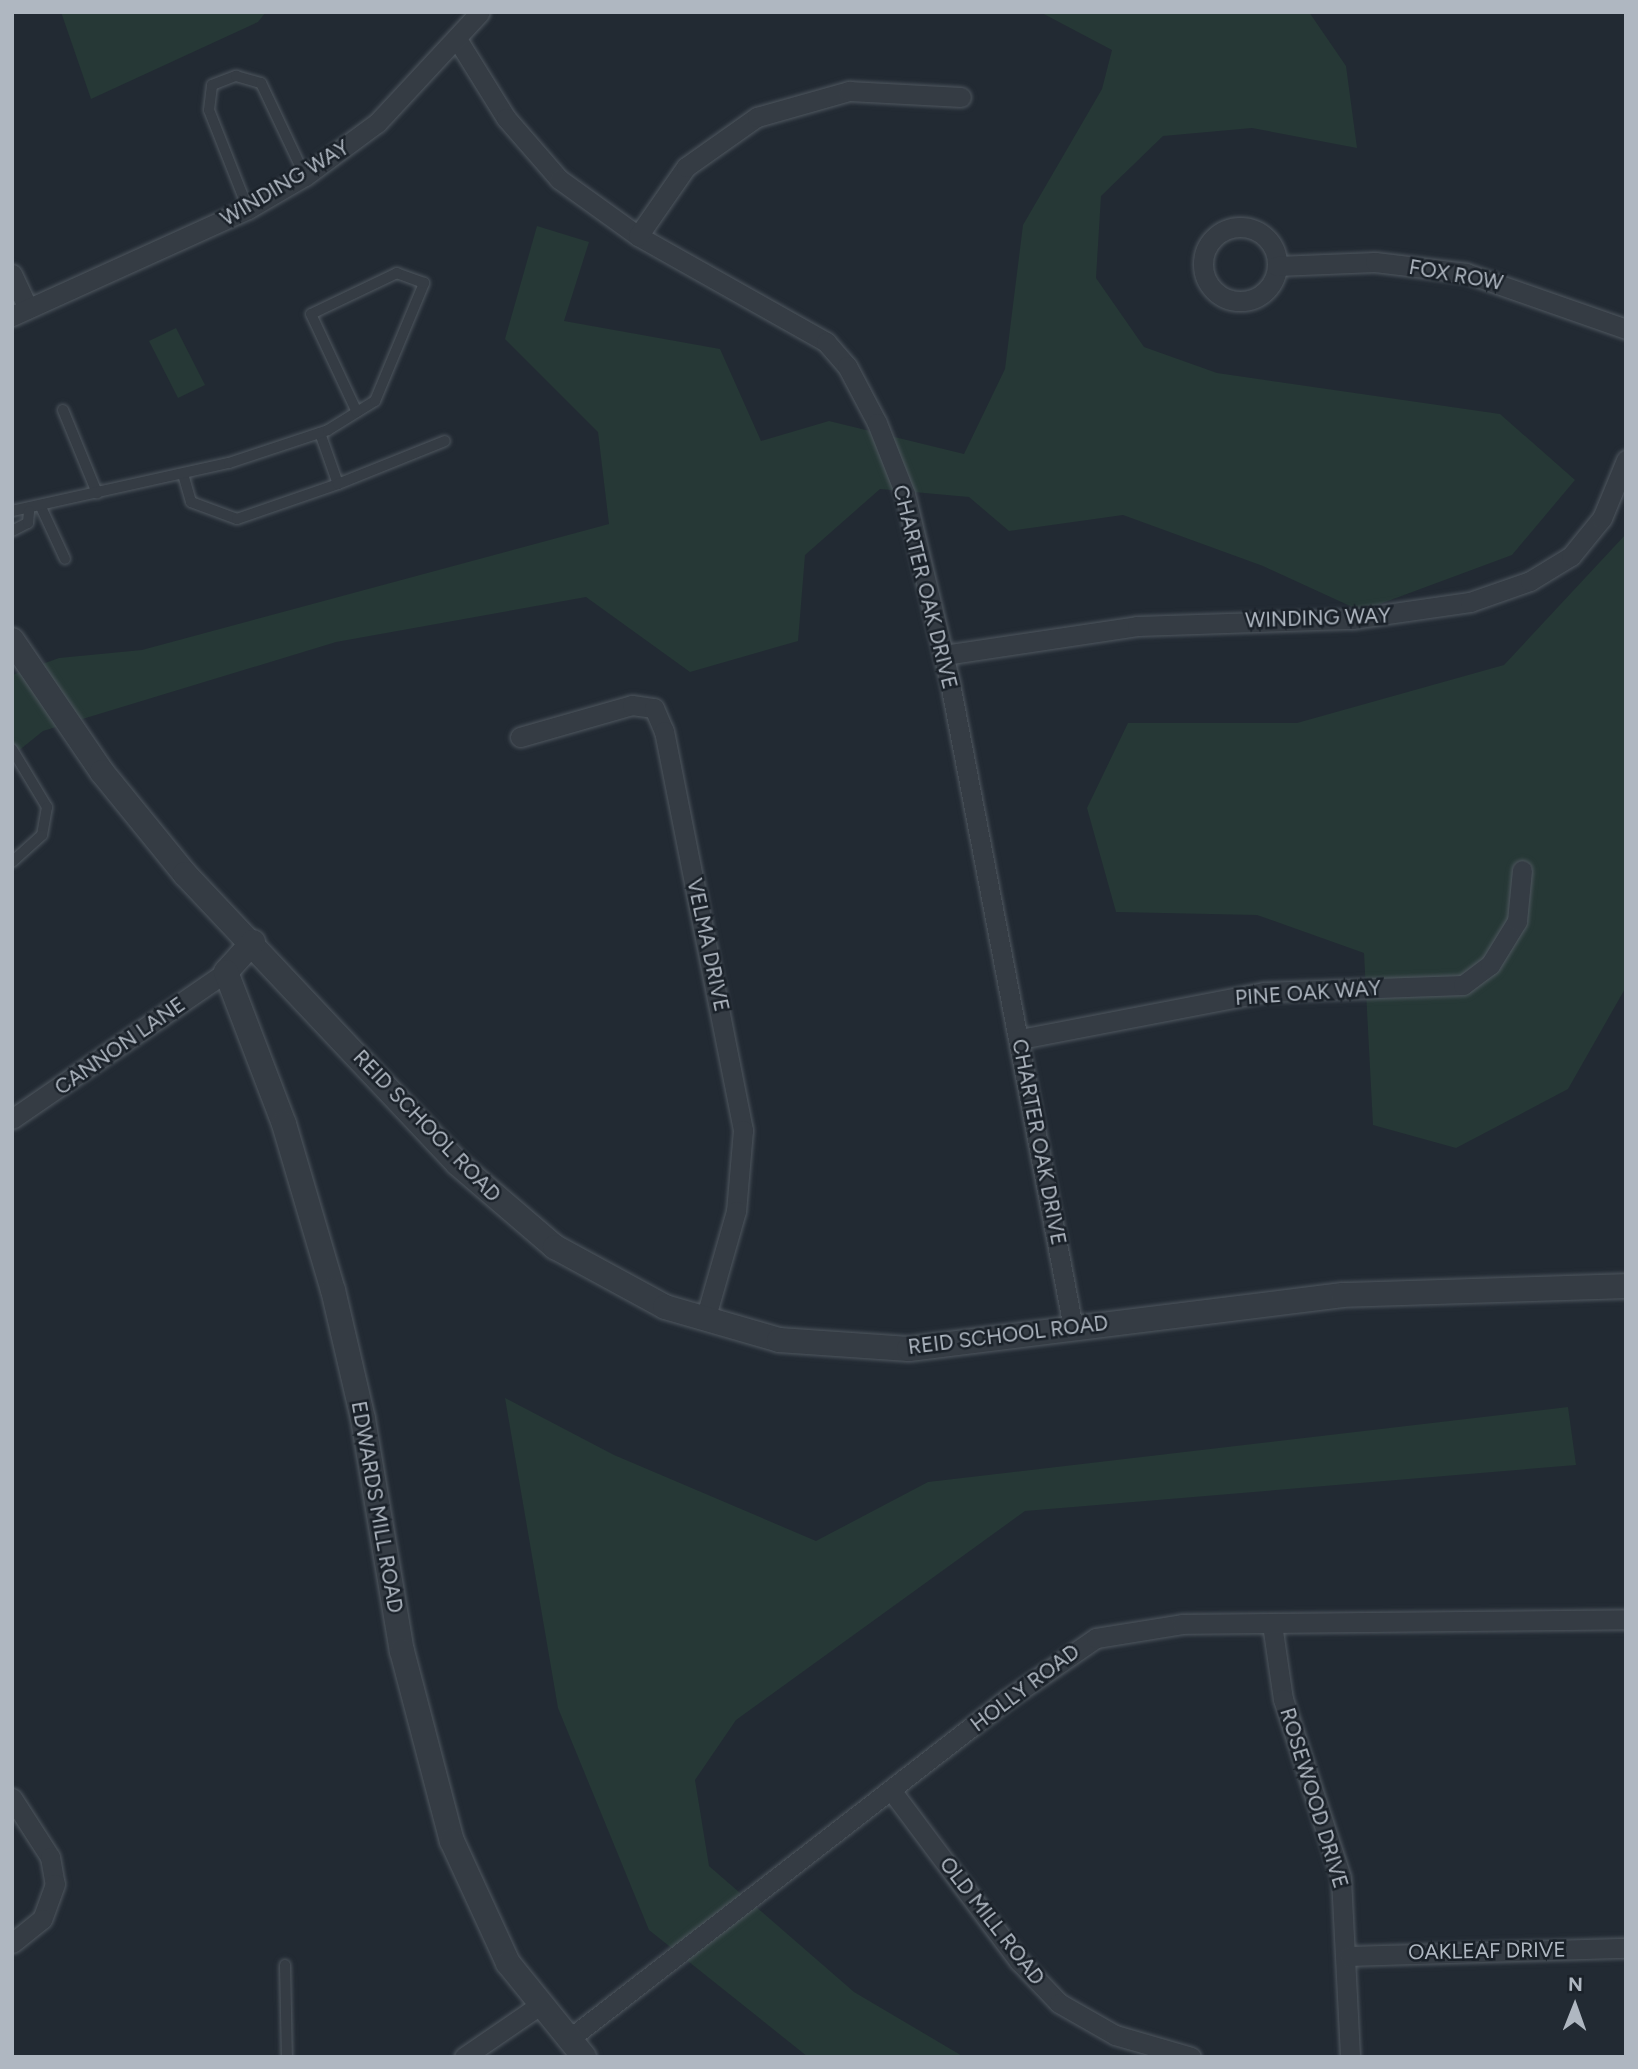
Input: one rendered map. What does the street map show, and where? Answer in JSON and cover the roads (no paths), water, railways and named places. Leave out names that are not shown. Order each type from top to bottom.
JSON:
[{"type":"street","name":"WINDING WAY","points":[[20,313],[247,209],[305,176],[377,123],[480,12]]},
{"type":"street","name":"CHARTER OAK DRIVE","points":[[457,39],[538,159],[638,236],[806,327],[847,366],[905,494],[944,655],[1020,1039],[1073,1327]]},
{"type":"street","points":[[638,236],[685,167],[757,117],[849,91],[961,97]]},
{"type":"street","name":"FOX ROW","points":[[1277,266],[1375,262],[1466,273],[1626,329]]},
{"type":"street","points":[[12,274],[20,313]]},
{"type":"street","name":"WINDING WAY","points":[[944,655],[1137,626],[1352,619],[1469,602],[1530,581],[1571,556],[1602,517],[1626,460]]},
{"type":"street","name":"REID SCHOOL ROAD","points":[[12,640],[102,772],[186,874],[508,1211],[602,1276],[705,1320],[779,1340],[867,1349],[947,1346],[1073,1327],[1342,1295],[1626,1286]]},
{"type":"street","name":"VELMA DRIVE","points":[[520,737],[632,705],[654,708],[664,731],[743,1130],[736,1211],[705,1320]]},
{"type":"street","name":"PINE OAK WAY","points":[[1020,1039],[1264,992],[1463,985],[1490,965],[1511,932],[1524,896],[1522,870]]},
{"type":"street","points":[[226,972],[253,942]]},
{"type":"street","name":"CANNON LANE","points":[[12,1119],[226,972]]},
{"type":"street","name":"EDWARDS MILL ROAD","points":[[226,972],[284,1124],[333,1290],[363,1419],[401,1651],[452,1841],[486,1926],[540,2005],[576,2048]]},
{"type":"street","name":"HOLLY ROAD","points":[[576,2048],[891,1790],[1096,1638],[1182,1624],[1626,1619]]},
{"type":"street","name":"ROSEWOOD DRIVE","points":[[1272,1624],[1283,1699],[1341,1878],[1349,1956],[1350,2057]]},
{"type":"street","name":"OLD MILL ROAD","points":[[891,1790],[1019,1961],[1059,2003],[1115,2035],[1191,2057]]},
{"type":"street","points":[[12,1798],[50,1857],[55,1884],[43,1919],[12,1943]]},
{"type":"street","name":"OAKLEAF DRIVE","points":[[1349,1956],[1626,1948]]},
{"type":"street","points":[[464,2057],[540,2005]]},
{"type":"lane","points":[[247,209],[209,110],[212,85],[236,76],[261,83],[305,176]]},
{"type":"lane","points":[[12,511],[29,511],[183,474],[320,433],[357,412],[375,401],[424,283],[397,273],[311,314],[357,412]]},
{"type":"lane","points":[[63,410],[97,493]]},
{"type":"lane","points":[[320,433],[338,484]]},
{"type":"lane","points":[[183,474],[191,502],[237,519],[338,484],[445,442]]},
{"type":"lane","points":[[41,507],[65,559]]},
{"type":"lane","points":[[12,531],[28,523],[29,511]]},
{"type":"lane","points":[[12,749],[47,807],[43,835],[12,862]]},
{"type":"lane","points":[[285,1965],[287,2057]]}]
